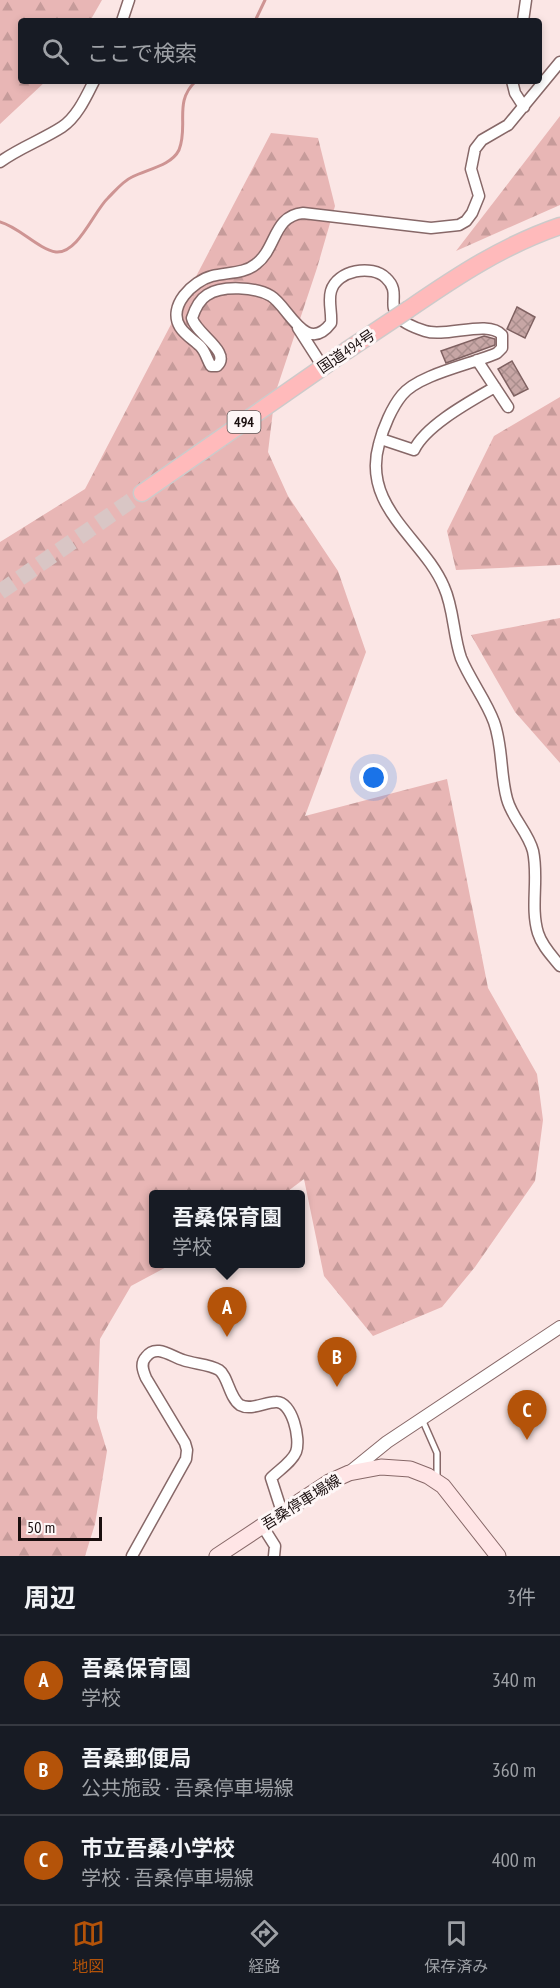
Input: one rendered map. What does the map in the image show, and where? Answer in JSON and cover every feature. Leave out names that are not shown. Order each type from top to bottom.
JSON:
[{"type":"highway","name":"国道494号","points":[[142,493],[467,269],[496,253],[560,226]]},
{"type":"main road","name":"吾桑停車場線","points":[[217,1556],[329,1482],[349,1473],[381,1467],[419,1472],[437,1481],[498,1556]]},
{"type":"street","points":[[123,18],[129,0]]},
{"type":"street","points":[[523,18],[526,0]]},
{"type":"street","points":[[322,367],[298,328],[279,304],[270,295],[250,290],[215,291],[206,295],[198,303],[192,318],[198,331],[220,352],[222,358],[221,363],[217,366],[211,366],[204,351],[180,327],[177,312],[184,296],[197,282],[254,266],[268,252],[282,223],[295,214],[303,213],[411,227],[448,227],[466,221],[479,196],[471,169],[475,149],[482,140],[508,124],[560,62]]},
{"type":"street","points":[[0,162],[28,144],[63,127],[80,106],[92,84]]},
{"type":"street","points":[[513,84],[515,93],[524,107]]},
{"type":"street","points":[[298,328],[318,333],[327,328],[331,323],[331,291],[339,279],[353,272],[378,273],[388,279],[392,286],[394,312],[398,318],[410,325],[440,334],[485,329],[499,332],[502,335],[502,348],[497,352],[427,379],[403,393],[381,439],[377,462],[380,489],[384,500],[444,587],[462,659],[494,722],[508,805],[526,832],[532,850],[536,872],[535,915],[538,933],[546,950],[560,966]]},
{"type":"street","points":[[477,360],[508,407]]},
{"type":"street","points":[[381,439],[414,450],[417,443],[449,414],[495,387]]},
{"type":"street","points":[[349,1473],[387,1442],[560,1327]]},
{"type":"street","points":[[132,1556],[186,1459],[185,1443],[142,1368],[144,1359],[150,1353],[159,1350],[181,1360],[219,1370],[235,1400],[241,1406],[251,1407],[276,1402],[289,1409],[298,1438],[298,1449],[294,1456],[271,1478],[282,1512]]},
{"type":"street","points":[[263,1527],[274,1546],[274,1556]]},
{"type":"lane","points":[[422,1419],[437,1453],[437,1481]]},
{"type":"green space","points":[[0,0],[102,0],[92,18],[18,18],[18,84],[43,84],[0,124]]},
{"type":"green space","points":[[560,116],[560,205],[456,251]]},
{"type":"green space","points":[[271,133],[318,138],[335,206],[275,394],[268,452],[288,496],[338,571],[366,652],[305,816],[447,779],[488,988],[537,1074],[543,1120],[535,1181],[475,1267],[442,1307],[373,1336],[324,1276],[304,1179],[289,1190],[149,1190],[149,1268],[165,1268],[131,1286],[100,1339],[97,1418],[107,1451],[95,1524],[85,1556],[0,1556],[0,542],[85,489]]},
{"type":"green space","points":[[560,397],[560,565],[456,570],[447,531],[494,436]]},
{"type":"green space","points":[[560,618],[560,763],[515,712],[471,635]]},
{"type":"building","points":[[517,307],[535,317],[525,338],[507,329]]},
{"type":"building","points":[[484,336],[495,339],[495,345],[446,363],[441,351]]},
{"type":"building","points":[[512,361],[528,389],[514,396],[498,369]]},
{"type":"waterway","points":[[256,18],[265,0]]},
{"type":"waterway","points":[[0,222],[49,250],[64,251],[85,231],[103,204],[122,184],[132,177],[165,163],[179,150],[183,132],[183,105],[193,84]]},
{"type":"tunnel","points":[[0,592],[142,493]]},
{"type":"place","name":"吾桑保育園","points":[[227,1337]]},
{"type":"place","name":"吾桑郵便局","points":[[337,1387]]},
{"type":"place","name":"市立吾桑小学校","points":[[527,1440]]}]
